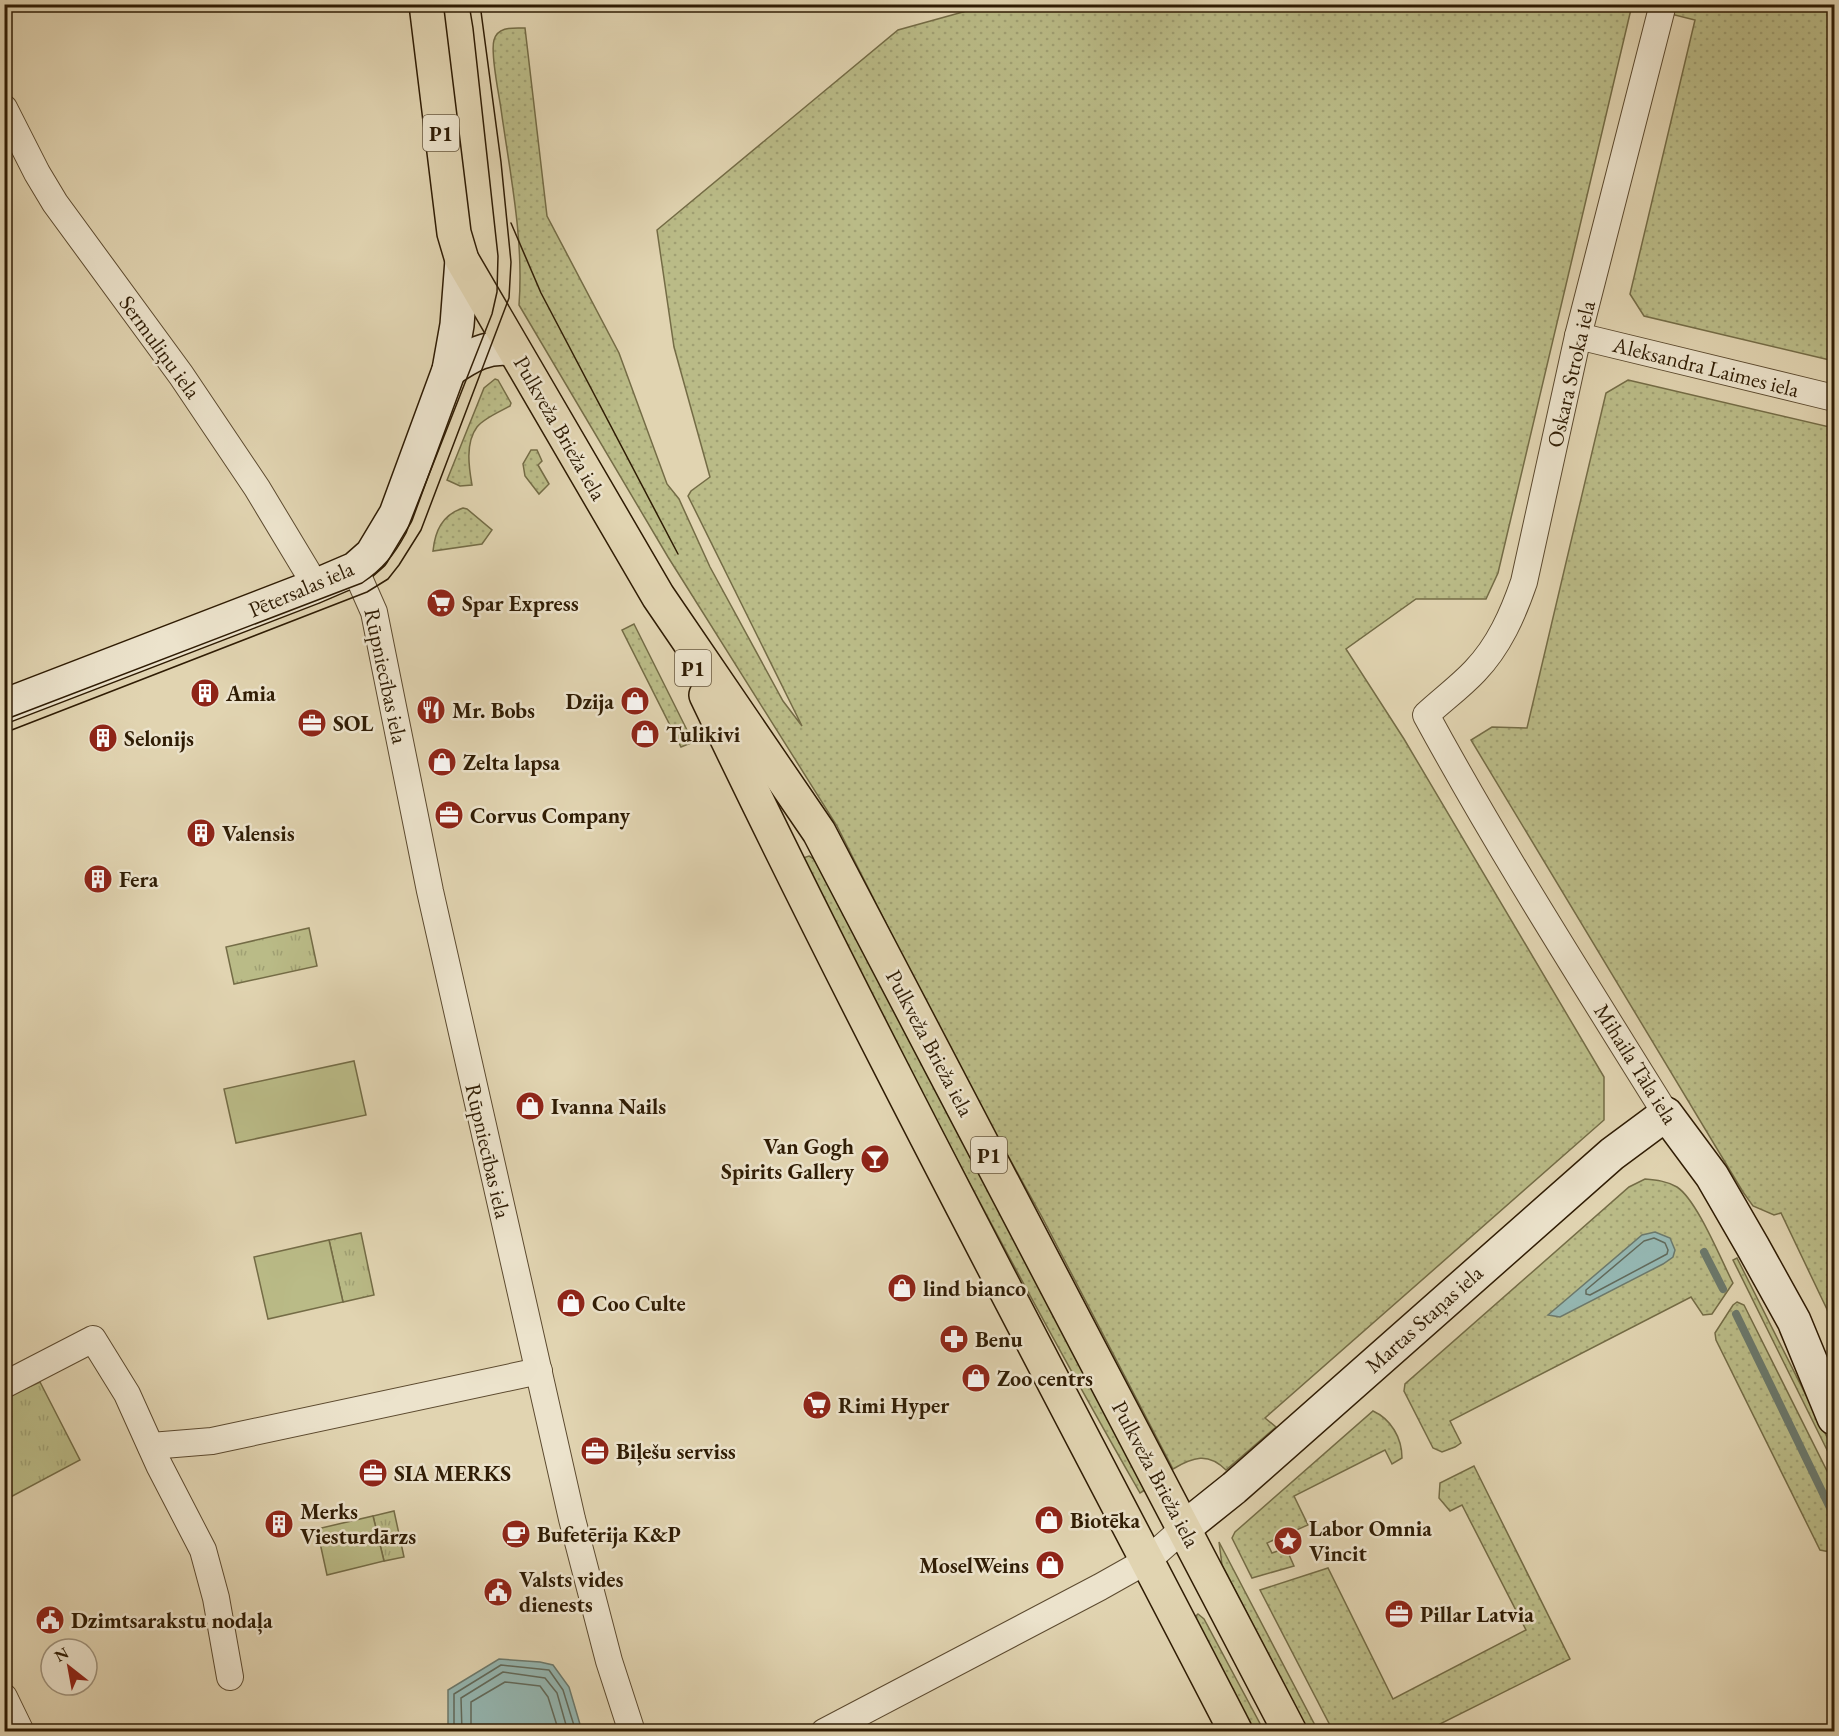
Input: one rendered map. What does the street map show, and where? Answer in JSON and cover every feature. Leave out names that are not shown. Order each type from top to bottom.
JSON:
[{"type":"main road","name":"P1","points":[[426,4],[454,233],[462,260]]},
{"type":"main road","name":"Pulkveža Brieža iela","points":[[462,260],[658,596],[819,832],[1290,1731]]},
{"type":"main road","name":"Pulkveža Brieža iela","points":[[658,596],[780,849],[974,1229],[1236,1731]]},
{"type":"main road","points":[[780,849],[783,828],[789,823],[803,822],[819,832]]},
{"type":"street","name":"Oskara Stroka iela","points":[[1426,715],[1475,671],[1499,640],[1514,610],[1524,582],[1578,336],[1663,4]]},
{"type":"street","name":"Sermuliņu iela","points":[[4,108],[37,173],[56,203],[194,394],[257,488],[307,571],[313,587]]},
{"type":"street","name":"Pētersalas iela","points":[[4,706],[313,587],[355,569],[372,554],[396,514],[449,370],[457,325],[462,260]]},
{"type":"street","name":"Aleksandra Laimes iela","points":[[1578,336],[1834,398]]},
{"type":"street","points":[[449,370],[478,352],[502,347],[513,349]]},
{"type":"street","name":"Rūpniecības iela","points":[[355,569],[374,612],[430,891],[572,1519],[609,1660],[632,1731]]},
{"type":"street","name":"Mihaila Tāla iela","points":[[1426,715],[1573,964],[1666,1114],[1712,1176],[1794,1321],[1834,1418]]},
{"type":"street","name":"Martas Staņas iela","points":[[1184,1528],[1234,1488],[1612,1154],[1666,1114]]},
{"type":"street","points":[[4,1385],[93,1339],[127,1394],[206,1558],[216,1598],[230,1677]]},
{"type":"street","points":[[151,1446],[212,1441],[538,1371]]},
{"type":"street","points":[[824,1731],[1148,1560],[1184,1528]]},
{"type":"street","points":[[4,1697],[21,1731]]},
{"type":"green space","points":[[988,5],[1632,5],[1498,573],[1486,599],[1416,599],[1346,649],[1404,739],[1604,1077],[1604,1120],[1265,1418],[1276,1427],[1226,1470],[1213,1461],[1200,1458],[1173,1469],[1042,1217],[958,1066],[837,826],[668,557],[519,305],[518,231],[493,46],[496,35],[502,30],[525,28],[547,216],[619,353],[667,484],[679,499],[710,567],[783,701],[802,726],[688,496],[691,491],[710,477],[674,347],[657,230],[898,30]]},
{"type":"green space","points":[[1635,5],[1834,5],[1834,361],[1644,316],[1630,294],[1695,20]]},
{"type":"green space","points":[[495,379],[498,380],[511,403],[510,406],[480,424],[473,433],[469,448],[472,485],[460,486],[447,480],[484,388]]},
{"type":"green space","points":[[1628,380],[1834,428],[1834,1324],[1781,1213],[1774,1215],[1753,1206],[1743,1192],[1471,740],[1492,727],[1527,728],[1606,393]]},
{"type":"green space","points":[[531,450],[537,450],[542,461],[538,465],[549,484],[539,494],[525,476],[523,464]]},
{"type":"green space","points":[[463,508],[492,530],[482,544],[433,551],[438,530],[445,519]]},
{"type":"green space","points":[[634,624],[693,742],[681,747],[622,630]]},
{"type":"green space","points":[[809,856],[814,859],[916,1048],[1147,1489],[1140,1493],[1011,1259],[803,866],[803,858]]},
{"type":"green space","points":[[309,928],[317,966],[234,984],[226,947]]},
{"type":"green space","points":[[354,1061],[366,1115],[236,1143],[224,1089]]},
{"type":"green space","points":[[1645,1179],[1665,1182],[1677,1187],[1685,1194],[1708,1231],[1733,1283],[1712,1314],[1703,1315],[1691,1297],[1450,1421],[1461,1443],[1442,1452],[1433,1448],[1404,1391],[1405,1384],[1629,1187]]},
{"type":"green space","points":[[361,1233],[374,1295],[343,1302],[329,1240]]},
{"type":"green space","points":[[329,1240],[343,1302],[268,1319],[254,1257]]},
{"type":"green space","points":[[1737,1258],[1834,1451],[1834,1464],[1733,1260]]},
{"type":"green space","points":[[1737,1302],[1744,1305],[1834,1485],[1834,1549],[1830,1552],[1820,1550],[1716,1340],[1715,1333]]},
{"type":"green space","points":[[40,1382],[80,1460],[5,1500],[4,1398]]},
{"type":"green space","points":[[1373,1411],[1390,1424],[1398,1436],[1402,1458],[1392,1464],[1385,1450],[1294,1496],[1308,1525],[1267,1543],[1272,1553],[1286,1548],[1294,1566],[1252,1578],[1232,1538],[1235,1532]]},
{"type":"green space","points":[[1474,1466],[1570,1659],[1426,1731],[1333,1731],[1260,1590],[1328,1568],[1393,1699],[1526,1630],[1462,1505],[1450,1511],[1439,1498],[1440,1483]]},
{"type":"green space","points":[[394,1511],[404,1557],[384,1561],[373,1516]]},
{"type":"green space","points":[[373,1516],[384,1561],[327,1575],[317,1529]]},
{"type":"green space","points":[[1219,1542],[1318,1731],[1308,1731],[1222,1565]]},
{"type":"green space","points":[[1198,1614],[1204,1619],[1264,1731],[1254,1731],[1196,1620],[1195,1617]]},
{"type":"water","points":[[1655,1232],[1670,1238],[1675,1250],[1673,1257],[1560,1317],[1548,1315],[1642,1235]]},
{"type":"water","points":[[499,1659],[553,1665],[569,1687],[582,1731],[448,1731],[448,1690]]},
{"type":"waterway","points":[[1704,1252],[1723,1289]]},
{"type":"waterway","points":[[1736,1314],[1834,1516]]},
{"type":"tram line","points":[[4,720],[362,583],[382,567],[397,548],[406,533],[492,314],[497,292],[498,256],[469,4]]},
{"type":"tram line","points":[[4,733],[367,592],[388,579],[399,565],[421,530],[509,298],[511,262],[501,162],[480,4]]},
{"type":"tram line","points":[[511,223],[541,293],[678,554]]},
{"type":"place","name":"Spar Express","points":[[441,603]]},
{"type":"place","name":"Amia","points":[[205,693]]},
{"type":"place","name":"Dzija","points":[[635,701]]},
{"type":"place","name":"Mr. Bobs","points":[[431,710]]},
{"type":"place","name":"SOL","points":[[312,723]]},
{"type":"place","name":"Tulikivi","points":[[645,734]]},
{"type":"place","name":"Selonijs","points":[[103,738]]},
{"type":"place","name":"Zelta lapsa","points":[[442,762]]},
{"type":"place","name":"Corvus Company","points":[[449,815]]},
{"type":"place","name":"Valensis","points":[[201,833]]},
{"type":"place","name":"Fera","points":[[98,879]]},
{"type":"place","name":"Ivanna Nails","points":[[530,1106]]},
{"type":"place","name":"Van Gogh Spirits Gallery","points":[[875,1159]]},
{"type":"place","name":"lind bianco","points":[[902,1288]]},
{"type":"place","name":"Coo Culte","points":[[571,1303]]},
{"type":"place","name":"Benu","points":[[954,1339]]},
{"type":"place","name":"Zoo centrs","points":[[976,1378]]},
{"type":"place","name":"Rimi Hyper","points":[[817,1405]]},
{"type":"place","name":"Biļešu serviss","points":[[595,1451]]},
{"type":"place","name":"SIA MERKS","points":[[373,1473]]},
{"type":"place","name":"Biotēka","points":[[1049,1520]]},
{"type":"place","name":"Merks Viesturdārzs","points":[[279,1524]]},
{"type":"place","name":"Bufetērija K&P","points":[[516,1534]]},
{"type":"place","name":"Labor Omnia Vincit","points":[[1288,1541]]},
{"type":"place","name":"MoselWeins","points":[[1050,1565]]},
{"type":"place","name":"Valsts vides dienests","points":[[498,1592]]},
{"type":"place","name":"Pillar Latvia","points":[[1399,1614]]},
{"type":"place","name":"Dzimtsarakstu nodaļa","points":[[50,1620]]}]
